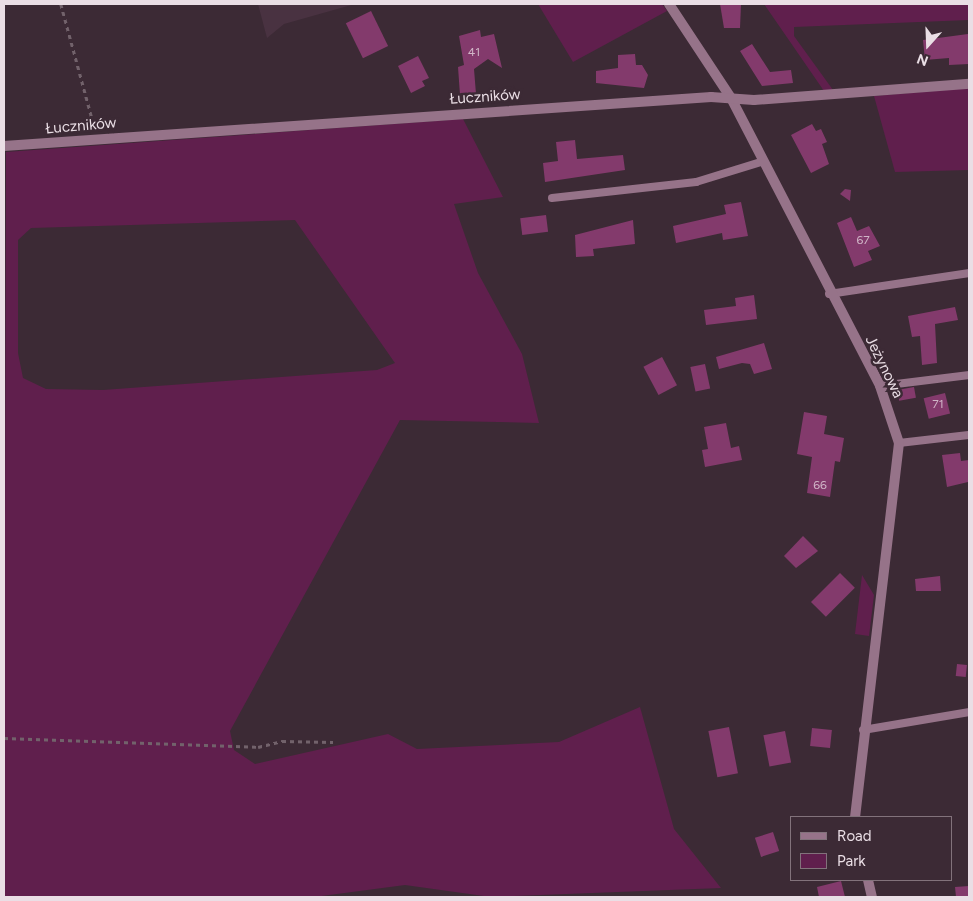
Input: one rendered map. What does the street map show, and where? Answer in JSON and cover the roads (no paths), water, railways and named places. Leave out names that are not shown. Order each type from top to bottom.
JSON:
[{"type":"street","name":"Jeżynowa","points":[[669,4],[732,98],[829,294],[880,386],[899,443],[863,730],[855,816]]},
{"type":"street","name":"Łuczników","points":[[4,146],[732,98],[754,100],[969,84]]},
{"type":"street","points":[[868,881],[872,897]]},
{"type":"lane","points":[[552,198],[696,182],[764,161]]},
{"type":"lane","points":[[829,294],[969,273]]},
{"type":"lane","points":[[880,386],[969,375]]},
{"type":"lane","points":[[899,443],[969,435]]},
{"type":"lane","points":[[863,730],[969,712]]}]
